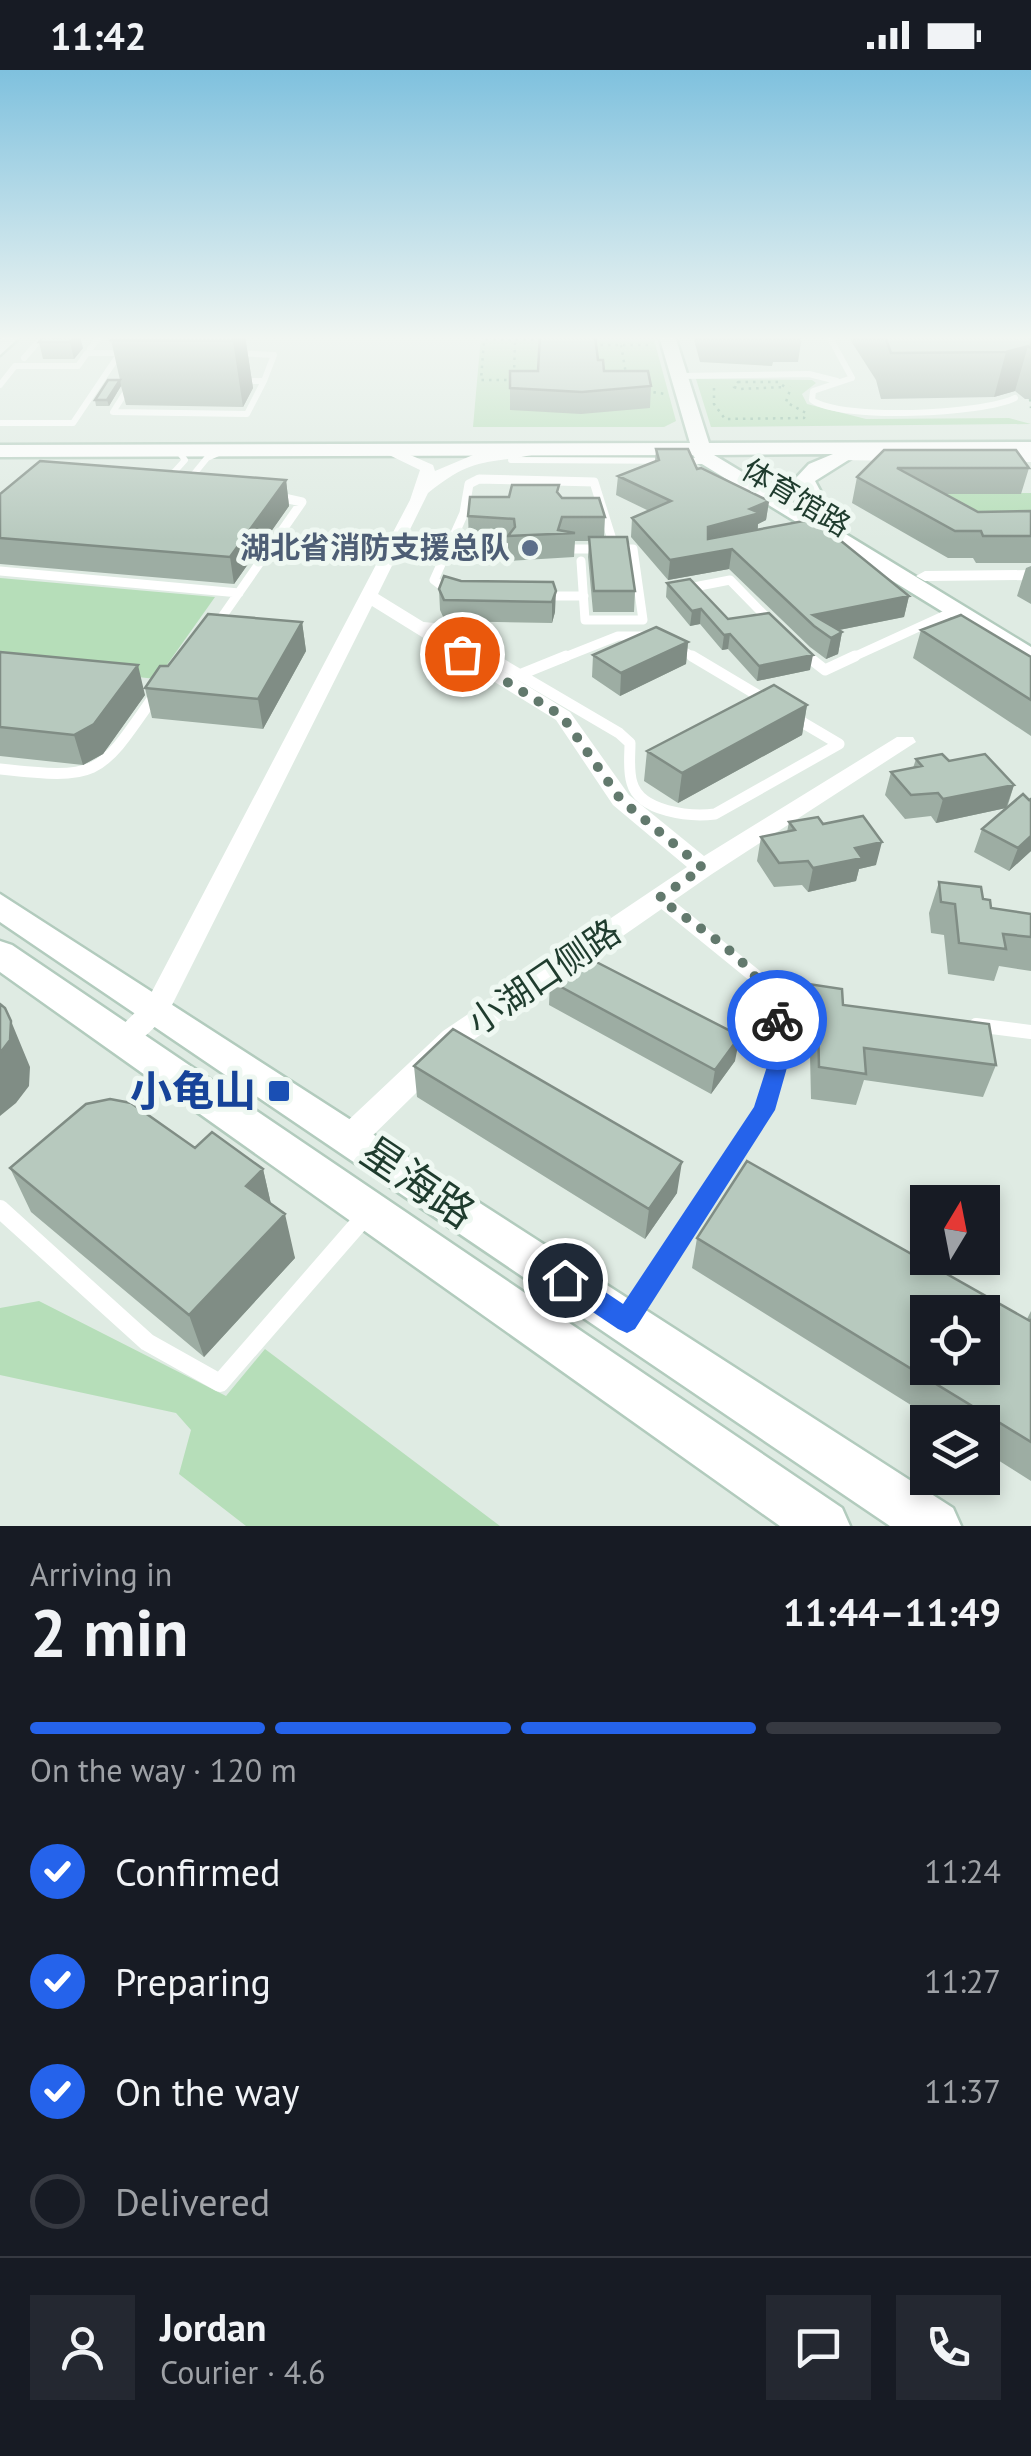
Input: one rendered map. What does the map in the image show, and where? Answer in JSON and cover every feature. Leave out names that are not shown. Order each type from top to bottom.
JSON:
[{"type":"main road","points":[[686,404],[701,459]]},
{"type":"main road","points":[[0,443],[701,459],[1031,445]]},
{"type":"main road","points":[[0,452],[390,450],[701,459],[871,448],[1031,445]]},
{"type":"main road","points":[[814,523],[804,480],[816,468],[871,448]]},
{"type":"main road","name":"体育馆路","points":[[701,459],[814,523],[1031,658]]},
{"type":"main road","name":"体育馆路","points":[[814,523],[925,576],[1031,638]]},
{"type":"main road","name":"星海路","points":[[0,906],[935,1526]]},
{"type":"main road","name":"星海路","points":[[0,954],[824,1526]]},
{"type":"street","points":[[122,1038],[158,1008],[418,500],[428,468],[390,450]]},
{"type":"street","points":[[418,500],[446,467],[549,453]]},
{"type":"street","points":[[842,457],[1031,458]]},
{"type":"street","points":[[925,576],[1031,576]]},
{"type":"street","points":[[370,596],[562,716],[621,800],[703,868]]},
{"type":"street","name":"小湖口侧路","points":[[350,1136],[453,1039],[703,868],[905,742]]},
{"type":"lane","points":[[0,423],[72,423],[85,404]]},
{"type":"lane","points":[[118,404],[113,412],[247,414],[252,404]]},
{"type":"lane","points":[[818,404],[864,416],[1005,404]]},
{"type":"lane","points":[[182,488],[208,458],[227,450]]},
{"type":"lane","points":[[178,451],[184,460],[162,486],[200,489]]},
{"type":"lane","points":[[549,453],[552,479]]},
{"type":"lane","points":[[511,478],[512,457]]},
{"type":"lane","points":[[462,594],[434,582],[464,513],[472,482],[511,478],[594,482],[615,549]]},
{"type":"lane","points":[[209,636],[302,502],[271,495]]},
{"type":"lane","points":[[464,513],[478,513]]},
{"type":"lane","points":[[592,514],[606,514]]},
{"type":"lane","points":[[448,548],[508,548]]},
{"type":"lane","points":[[564,548],[580,553],[633,549],[643,620],[586,620],[580,553]]},
{"type":"lane","points":[[0,571],[239,593]]},
{"type":"lane","points":[[705,600],[694,587],[730,580],[777,628]]},
{"type":"lane","points":[[532,596],[584,596]]},
{"type":"lane","points":[[795,648],[825,670],[954,611]]},
{"type":"lane","points":[[754,621],[768,619]]},
{"type":"lane","points":[[417,626],[440,628],[625,738],[633,789],[654,805],[675,813],[715,814],[839,744],[655,636],[618,636],[520,675]]},
{"type":"lane","points":[[0,768],[72,777],[102,770],[161,687],[143,685]]},
{"type":"lane","points":[[627,1320],[764,1110],[780,1057],[772,998],[738,958],[659,898]]},
{"type":"lane","points":[[772,998],[790,1001]]},
{"type":"lane","points":[[957,1022],[1031,1032]]},
{"type":"lane","points":[[0,1209],[147,1342],[220,1383],[370,1211]]},
{"type":"path","points":[[715,404],[726,419],[806,418],[805,412],[790,404]]},
{"type":"green space","points":[[475,404],[671,404],[676,421],[664,427],[473,427]]},
{"type":"green space","points":[[704,404],[807,404],[866,419],[1009,418],[1031,424],[711,427]]},
{"type":"green space","points":[[1031,493],[1031,538],[899,494]]},
{"type":"green space","points":[[0,578],[215,597],[157,679],[0,663]]},
{"type":"green space","points":[[39,1301],[226,1396],[265,1349],[500,1526],[246,1526],[179,1474],[191,1430],[176,1413],[0,1375],[0,1308]]},
{"type":"building","points":[[656,449],[688,449],[697,469],[769,501],[750,509],[760,513],[708,527],[708,539],[814,519],[909,596],[813,615],[842,632],[831,638],[732,549],[670,560],[632,518],[671,501],[618,476],[659,460]]},
{"type":"building","points":[[884,450],[1016,450],[1029,468],[897,468],[978,512],[1031,511],[1031,536],[983,536],[981,531],[955,531],[857,477]]},
{"type":"building","points":[[40,461],[286,480],[230,557],[0,538],[0,494]]},
{"type":"building","points":[[512,485],[559,485],[557,492],[562,498],[599,498],[605,517],[562,517],[558,530],[575,533],[508,536],[515,527],[514,519],[468,516],[470,497],[509,497]]},
{"type":"building","points":[[589,537],[627,537],[635,591],[594,591]]},
{"type":"building","points":[[444,576],[461,581],[553,582],[556,591],[552,602],[444,600],[439,589]]},
{"type":"building","points":[[690,579],[728,619],[769,613],[813,655],[759,666],[730,634],[724,635],[701,609],[692,611],[667,583]]},
{"type":"building","points":[[208,614],[302,622],[258,699],[145,688],[160,666],[168,666]]},
{"type":"building","points":[[961,615],[1031,657],[1031,700],[921,630]]},
{"type":"building","points":[[656,627],[688,642],[621,673],[593,655]]},
{"type":"building","points":[[0,652],[138,665],[94,724],[74,735],[0,727]]},
{"type":"building","points":[[774,685],[807,705],[682,773],[647,751]]},
{"type":"building","points":[[942,754],[949,761],[985,754],[1014,785],[943,799],[938,793],[911,795],[891,772],[922,766],[916,759]]},
{"type":"building","points":[[1023,794],[1031,799],[1031,836],[1018,848],[982,829]]},
{"type":"building","points":[[863,816],[882,842],[855,848],[862,858],[813,868],[808,861],[779,863],[761,837],[795,830],[789,822],[818,817],[823,824]]},
{"type":"building","points":[[939,882],[981,887],[983,899],[990,900],[991,908],[1031,914],[1031,937],[1003,934],[1006,949],[959,943],[955,904],[941,902]]},
{"type":"building","points":[[577,952],[740,1036],[715,1070],[550,981]]},
{"type":"building","points":[[795,982],[842,989],[843,1005],[989,1024],[996,1065],[864,1048],[866,1074],[819,1067],[818,1022],[797,1020]]},
{"type":"building","points":[[0,1004],[11,1021],[10,1040],[0,1053]]},
{"type":"building","points":[[453,1029],[682,1162],[649,1209],[414,1066]]},
{"type":"building","points":[[110,1099],[131,1103],[195,1148],[212,1132],[263,1169],[246,1186],[285,1214],[189,1315],[10,1168],[86,1104]]},
{"type":"building","points":[[747,1161],[910,1253],[910,1275],[949,1275],[984,1295],[910,1295],[910,1368],[697,1238]]},
{"type":"building","points":[[1000,1304],[1031,1320],[1031,1442],[1000,1423],[1000,1405],[970,1405],[938,1385],[1000,1385]]},
{"type":"way so far","points":[[462,654],[562,716],[573,726],[621,800],[703,868],[659,898],[738,958],[772,998],[777,1020]]},
{"type":"place","name":"湖北省消防支援总队","points":[[530,548]]},
{"type":"place","name":"小龟山","points":[[279,1091]]},
{"type":"route","points":[[565,1280],[627,1320],[764,1110],[776,1082],[780,1057],[777,1020]]}]
